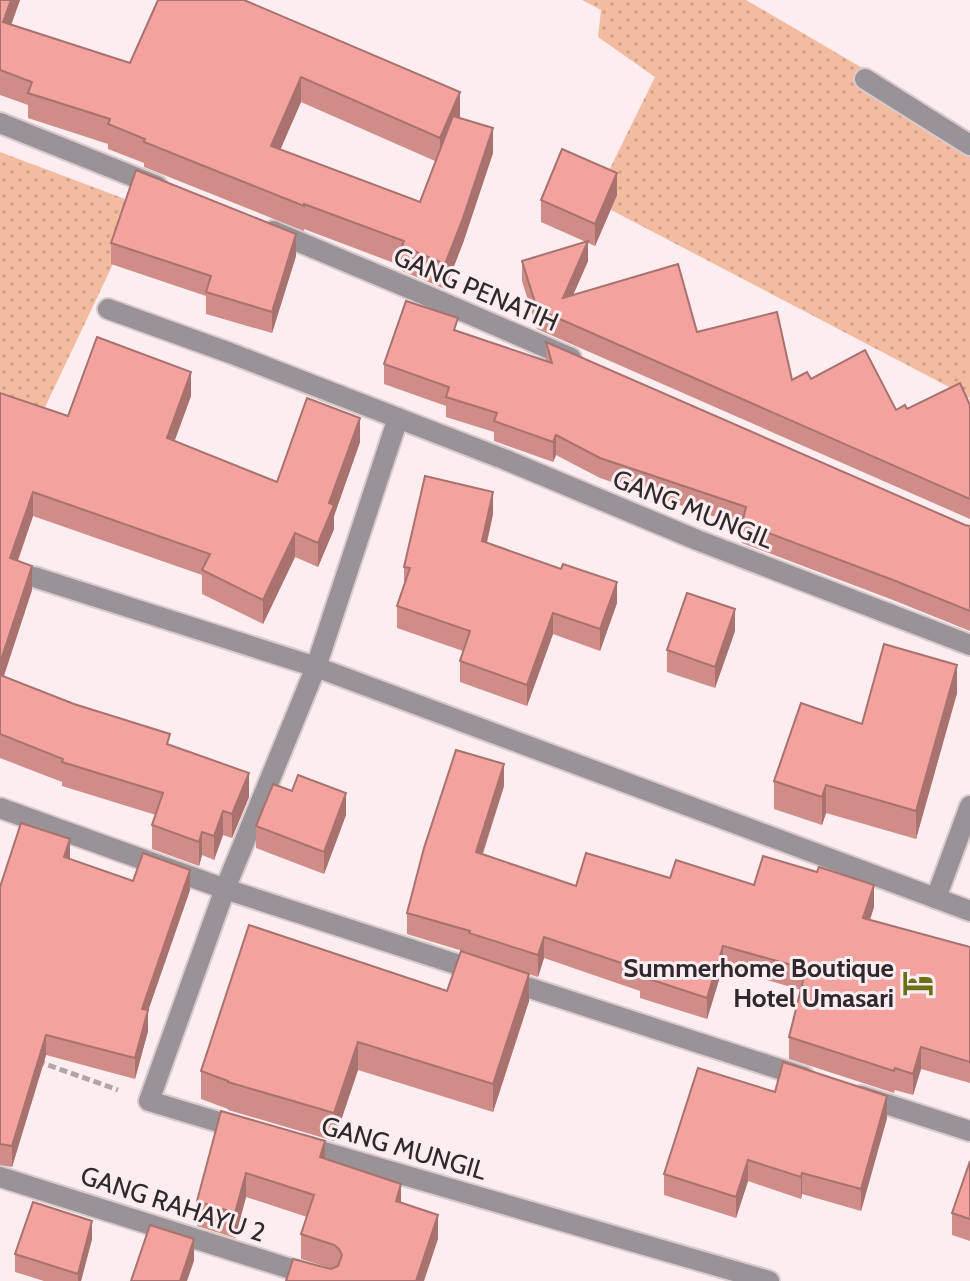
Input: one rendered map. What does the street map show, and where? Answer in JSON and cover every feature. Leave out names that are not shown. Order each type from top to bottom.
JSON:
[{"type":"street","points":[[865,79],[970,145]]},
{"type":"street","points":[[0,123],[177,194]]},
{"type":"street","name":"GANG PENATIH","points":[[251,223],[582,363]]},
{"type":"street","name":"GANG MUNGIL","points":[[108,309],[506,460],[697,540],[970,645]]},
{"type":"street","points":[[149,1101],[225,889],[316,667],[398,418]]},
{"type":"street","points":[[34,577],[316,667],[970,911]]},
{"type":"street","points":[[936,898],[970,806]]},
{"type":"street","points":[[0,808],[225,889],[818,1081]]},
{"type":"street","points":[[848,1091],[970,1131]]},
{"type":"street","name":"GANG MUNGIL","points":[[149,1101],[769,1281]]},
{"type":"street","name":"GANG RAHAYU 2","points":[[0,1177],[329,1281]]},
{"type":"path","points":[[30,1058],[149,1101]]},
{"type":"shaded area","points":[[582,0],[746,0],[970,131],[970,398],[594,201],[655,77],[598,37],[601,10]]},
{"type":"shaded area","points":[[0,152],[141,205],[0,502]]},
{"type":"building","points":[[0,0],[11,0],[3,22],[130,63],[158,0],[244,0],[460,92],[440,138],[301,77],[271,146],[420,202],[453,116],[493,128],[445,264],[402,246],[404,241],[304,206],[144,142],[145,139],[108,124],[110,119],[28,93],[32,82],[0,70]]},
{"type":"building","points":[[562,149],[617,173],[595,224],[541,200]]},
{"type":"building","points":[[136,170],[296,234],[272,312],[206,292],[211,276],[111,243]]},
{"type":"building","points":[[588,241],[563,298],[678,264],[697,332],[777,312],[792,380],[807,372],[811,379],[865,350],[896,410],[905,405],[907,409],[960,383],[970,405],[970,499],[537,309],[522,261]]},
{"type":"building","points":[[406,301],[458,318],[454,330],[552,363],[546,342],[970,526],[970,611],[742,523],[746,507],[600,458],[556,435],[553,442],[494,421],[497,413],[446,397],[449,387],[384,364]]},
{"type":"building","points":[[97,337],[191,372],[167,438],[277,482],[307,398],[360,418],[329,503],[334,505],[318,543],[295,533],[263,600],[202,570],[210,554],[33,492],[10,558],[32,566],[0,663],[0,393],[68,416]]},
{"type":"building","points":[[425,476],[493,492],[482,541],[561,569],[563,564],[617,582],[600,629],[553,613],[527,685],[460,661],[470,631],[397,606],[410,568],[404,567]]},
{"type":"building","points":[[687,593],[735,609],[715,667],[667,650]]},
{"type":"building","points":[[884,644],[957,665],[916,811],[826,785],[822,797],[774,781],[801,703],[862,724]]},
{"type":"building","points":[[0,675],[74,704],[170,734],[167,744],[249,773],[232,814],[223,811],[214,836],[202,832],[199,842],[152,825],[163,793],[62,762],[63,759],[0,734]]},
{"type":"building","points":[[456,750],[504,764],[476,852],[576,886],[586,853],[670,878],[676,860],[754,885],[763,856],[817,872],[819,867],[874,885],[863,918],[970,947],[970,1062],[921,1047],[913,1074],[895,1068],[894,1071],[789,1037],[806,969],[723,946],[707,998],[640,976],[642,970],[544,937],[538,955],[407,913],[424,848]]},
{"type":"building","points":[[298,775],[346,793],[324,852],[256,826],[273,784],[292,791]]},
{"type":"building","points":[[21,823],[70,839],[64,857],[133,881],[143,853],[190,870],[142,1009],[148,1010],[135,1058],[46,1035],[12,1146],[0,1144],[0,887]]},
{"type":"building","points":[[249,925],[447,991],[461,951],[529,974],[493,1084],[358,1042],[334,1113],[201,1071]]},
{"type":"building","points":[[783,1062],[887,1096],[861,1189],[802,1173],[801,1177],[748,1160],[736,1197],[664,1174],[698,1068],[775,1092]]},
{"type":"building","points":[[221,1111],[325,1141],[320,1157],[401,1184],[396,1201],[438,1215],[416,1281],[286,1281],[293,1259],[331,1269],[338,1266],[342,1255],[334,1245],[301,1234],[314,1195],[246,1173],[235,1213],[197,1201]]},
{"type":"building","points":[[970,1161],[970,1219],[952,1213]]},
{"type":"building","points":[[33,1202],[92,1221],[78,1274],[15,1254]]},
{"type":"building","points":[[150,1225],[194,1239],[180,1281],[131,1281]]},
{"type":"place","name":"Summerhome Boutique Hotel Umasari","points":[[918,983]]}]
